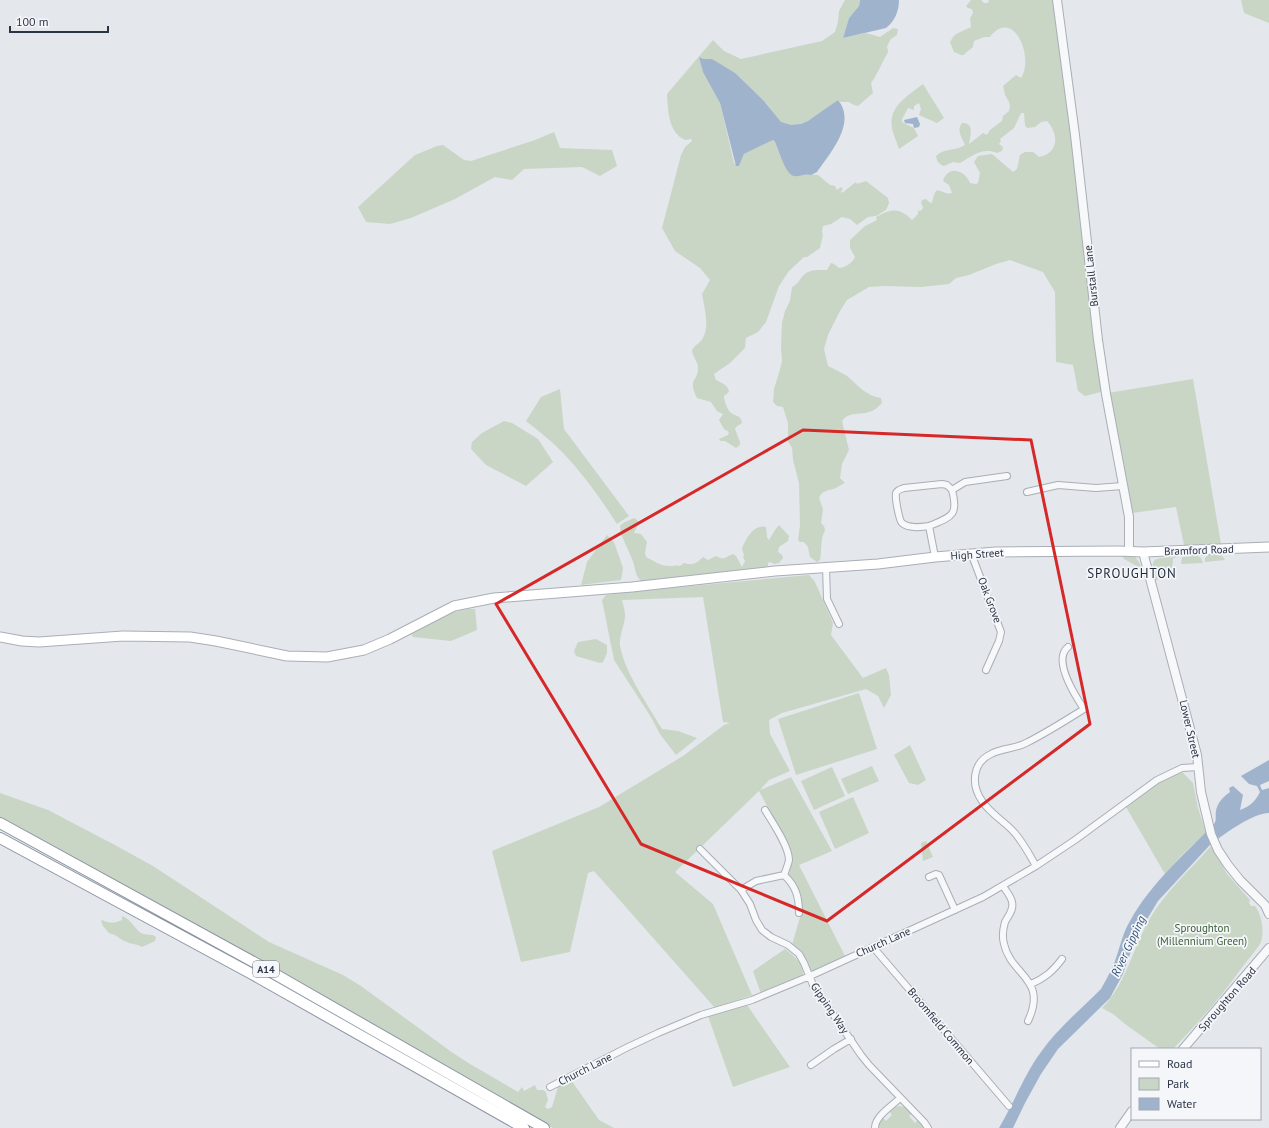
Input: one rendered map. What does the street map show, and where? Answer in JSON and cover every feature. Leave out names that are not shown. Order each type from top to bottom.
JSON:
[{"type":"highway","name":"A14","points":[[0,823],[259,965],[527,1124]]},
{"type":"highway","name":"A14","points":[[0,838],[527,1124],[544,1128]]},
{"type":"main road","name":"Bramford Road","points":[[1129,551],[1143,552],[1269,547]]},
{"type":"main road","name":"High Street","points":[[0,637],[39,642],[123,636],[190,638],[216,641],[287,656],[327,657],[364,650],[390,639],[454,606],[494,598],[632,587],[775,571],[878,564],[971,553],[1013,551],[1129,551]]},
{"type":"street","name":"Burstall Lane","points":[[1057,0],[1075,135],[1098,340],[1106,394],[1124,486],[1130,526],[1129,551]]},
{"type":"street","points":[[952,490],[965,482],[1007,476]]},
{"type":"street","points":[[942,484],[948,486],[952,490],[954,508],[952,515],[947,519],[930,526],[911,527],[900,522],[896,493],[898,490],[942,484]]},
{"type":"street","points":[[1027,492],[1058,485],[1096,488],[1124,486]]},
{"type":"street","points":[[930,526],[935,557]]},
{"type":"street","name":"Lower Street","points":[[1143,552],[1177,674],[1197,755],[1201,792],[1207,823],[1216,845],[1228,865],[1264,905],[1269,914]]},
{"type":"street","name":"Oak Grove","points":[[971,553],[1000,629],[999,641],[986,670]]},
{"type":"street","points":[[826,567],[827,599],[839,624]]},
{"type":"street","points":[[1036,866],[1014,832],[990,811],[981,799],[975,787],[975,774],[979,765],[987,756],[1024,744],[1084,709],[1066,676],[1063,654],[1064,650],[1068,647]]},
{"type":"street","name":"Church Lane","points":[[550,1087],[628,1047],[687,1021],[701,1015],[752,1000],[810,976],[983,897],[1036,866],[1075,840],[1157,780],[1182,768],[1198,767]]},
{"type":"street","points":[[765,810],[788,853],[788,863],[784,875]]},
{"type":"street","name":"Gipping Way","points":[[700,849],[742,890],[760,927],[767,934],[788,945],[799,954],[819,993],[869,1065],[928,1128]]},
{"type":"street","points":[[929,877],[936,874],[939,875],[955,910]]},
{"type":"street","points":[[742,890],[756,881],[784,875]]},
{"type":"street","points":[[784,875],[796,889],[799,913]]},
{"type":"street","points":[[1003,886],[1012,905],[1004,928],[1004,944],[1012,961],[1031,984],[1033,1002],[1028,1021]]},
{"type":"street","name":"Broomfield Common","points":[[873,947],[1009,1106]]},
{"type":"street","name":"Sproughton Road","points":[[1184,1048],[1269,948]]},
{"type":"street","points":[[1031,984],[1046,977],[1054,970],[1062,959]]},
{"type":"street","name":"Gipping Way","points":[[811,1065],[851,1039]]},
{"type":"street","points":[[875,1128],[878,1118],[900,1098]]},
{"type":"street","points":[[1120,1128],[1131,1112]]},
{"type":"highlighted area","points":[[803,430],[1031,440],[1090,724],[827,921],[641,844],[496,604]]},
{"type":"green space","points":[[845,0],[860,0],[859,6],[849,18],[843,38],[866,33],[880,37],[893,28],[898,29],[897,35],[891,39],[887,46],[888,52],[871,83],[873,93],[858,106],[849,102],[840,102],[838,100],[811,120],[795,125],[788,125],[781,122],[765,102],[757,95],[712,59],[704,59],[700,57],[720,103],[734,163],[739,166],[744,154],[773,140],[785,165],[803,174],[818,175],[830,185],[835,186],[837,190],[841,187],[843,189],[841,191],[842,193],[856,182],[857,184],[866,181],[888,198],[889,203],[886,210],[876,216],[868,217],[857,225],[850,219],[842,217],[831,224],[823,226],[823,235],[820,248],[807,257],[804,257],[789,271],[779,286],[766,322],[758,332],[746,338],[745,348],[730,363],[714,374],[716,380],[724,384],[729,392],[724,396],[728,409],[732,414],[740,418],[742,423],[735,429],[740,442],[740,445],[736,448],[725,441],[720,441],[719,439],[728,435],[729,432],[724,429],[719,420],[723,414],[717,411],[711,402],[697,398],[693,387],[698,368],[692,350],[702,340],[705,333],[706,316],[702,294],[710,280],[700,268],[675,251],[662,228],[681,155],[685,147],[692,141],[691,139],[685,140],[675,132],[670,120],[667,94],[713,40],[724,51],[741,59],[822,41],[835,32],[839,11]]},
{"type":"green space","points":[[971,0],[981,0],[984,3],[988,3],[989,0],[1057,0],[1098,340],[1101,392],[1085,396],[1078,391],[1073,365],[1056,362],[1055,292],[1043,272],[1010,260],[969,275],[956,278],[949,284],[921,287],[869,287],[847,300],[828,335],[824,349],[828,366],[847,376],[867,393],[881,398],[882,403],[873,411],[847,416],[842,421],[849,450],[842,464],[840,478],[845,483],[820,495],[819,498],[823,509],[821,523],[825,530],[823,534],[820,560],[817,562],[810,557],[808,547],[804,542],[800,542],[798,540],[800,525],[799,483],[793,460],[792,448],[788,441],[788,423],[783,407],[777,406],[773,402],[774,389],[782,361],[782,323],[785,311],[790,301],[792,287],[808,272],[827,270],[831,263],[839,268],[851,263],[855,257],[850,248],[850,240],[865,226],[877,220],[876,217],[886,212],[899,211],[912,220],[918,214],[918,211],[922,210],[922,200],[926,199],[932,203],[935,192],[939,190],[944,193],[952,193],[949,185],[943,181],[949,172],[957,171],[965,175],[970,183],[978,183],[980,173],[974,162],[978,156],[992,154],[1013,172],[1017,169],[1020,155],[1025,152],[1033,152],[1039,157],[1046,155],[1050,152],[1055,142],[1054,132],[1047,121],[1041,122],[1035,127],[1027,128],[1025,125],[1024,113],[1021,113],[1014,128],[1000,139],[1001,141],[999,144],[1003,147],[1002,151],[997,153],[987,151],[978,153],[960,163],[953,162],[944,166],[938,161],[936,156],[939,153],[965,145],[960,131],[960,126],[962,123],[969,125],[971,130],[969,144],[983,133],[987,135],[990,130],[1002,121],[1003,116],[1009,111],[1010,106],[1003,86],[1016,75],[1021,78],[1024,70],[1024,51],[1017,35],[1011,29],[1005,28],[997,30],[990,37],[984,37],[974,41],[973,47],[964,55],[954,52],[950,42],[953,37],[971,27],[970,18],[973,13],[972,9],[966,6]]},
{"type":"green space","points":[[1241,0],[1269,0],[1269,23],[1244,13]]},
{"type":"green space","points":[[923,84],[944,118],[937,123],[919,115],[921,109],[919,103],[914,106],[914,110],[908,108],[902,122],[914,128],[918,136],[899,149],[892,128],[893,113],[896,107],[906,97]]},
{"type":"green space","points":[[554,132],[560,148],[612,150],[617,166],[600,176],[582,167],[524,169],[512,180],[495,177],[455,199],[411,218],[390,224],[366,222],[358,207],[415,155],[437,146],[443,145],[464,160],[471,161],[535,140]]},
{"type":"green space","points":[[1193,379],[1221,544],[1184,545],[1176,507],[1132,513],[1108,393]]},
{"type":"green space","points":[[560,389],[564,429],[629,516],[617,524],[596,493],[572,463],[555,445],[526,421],[541,397]]},
{"type":"green space","points":[[504,421],[512,423],[538,439],[553,462],[526,486],[486,465],[471,449],[472,442],[482,433]]},
{"type":"green space","points":[[634,518],[639,523],[634,533],[641,534],[647,542],[645,553],[646,557],[664,566],[680,566],[684,563],[692,564],[703,557],[708,560],[716,556],[723,558],[733,554],[736,556],[742,567],[745,561],[742,549],[745,541],[758,527],[766,527],[767,537],[769,540],[779,525],[789,536],[788,541],[779,547],[778,552],[783,558],[779,563],[768,563],[768,566],[771,567],[642,582],[636,574],[620,526]]},
{"type":"green space","points":[[607,535],[614,542],[623,568],[621,580],[581,585],[587,562]]},
{"type":"green space","points":[[1208,555],[1220,555],[1225,560],[1205,562],[1205,558]]},
{"type":"green space","points":[[1122,556],[1135,557],[1142,569],[1124,559]]},
{"type":"green space","points":[[1198,556],[1201,558],[1203,563],[1181,564],[1182,557]]},
{"type":"green space","points":[[1178,557],[1173,558],[1171,570],[1164,577],[1156,580],[1156,585],[1153,569],[1154,561],[1162,558]]},
{"type":"green space","points":[[809,575],[815,582],[833,623],[831,635],[863,678],[886,668],[889,675],[891,695],[884,708],[878,696],[866,689],[782,713],[769,720],[770,734],[790,771],[769,780],[760,790],[791,777],[832,851],[799,865],[845,956],[812,971],[802,954],[792,945],[801,914],[789,875],[792,858],[791,853],[759,791],[675,872],[713,904],[752,995],[715,1008],[594,871],[588,873],[570,952],[521,962],[492,851],[599,807],[683,756],[724,725],[730,723],[723,722],[703,597],[622,600],[625,615],[620,638],[620,646],[632,678],[662,729],[678,731],[697,738],[676,755],[660,734],[651,717],[614,660],[602,600],[606,595],[626,592]]},
{"type":"green space","points":[[475,609],[477,630],[451,641],[413,637],[410,632],[446,614],[448,615],[450,613]]},
{"type":"green space","points":[[596,639],[607,645],[607,653],[603,662],[600,663],[576,656],[574,651],[578,642]]},
{"type":"green space","points":[[859,693],[877,749],[796,775],[778,719]]},
{"type":"green space","points":[[910,745],[926,780],[918,785],[909,783],[894,755]]},
{"type":"green space","points":[[872,766],[879,781],[848,794],[841,779]]},
{"type":"green space","points":[[832,767],[845,796],[814,810],[801,781]]},
{"type":"green space","points":[[1182,772],[1193,783],[1198,808],[1206,833],[1182,855],[1165,874],[1126,807],[1163,779]]},
{"type":"green space","points":[[0,793],[48,810],[113,844],[153,866],[269,942],[343,975],[361,986],[453,1053],[518,1092],[522,1087],[524,1091],[535,1085],[537,1090],[543,1090],[546,1092],[548,1100],[545,1107],[548,1109],[552,1107],[560,1080],[569,1077],[599,1120],[614,1128],[553,1128],[203,929],[0,817]]},
{"type":"green space","points":[[853,797],[869,833],[835,849],[819,812]]},
{"type":"green space","points":[[926,841],[933,857],[923,861],[921,843]]},
{"type":"green space","name":"Sproughton (Millennium Green)","points":[[1211,846],[1227,874],[1250,900],[1249,903],[1251,906],[1255,906],[1262,924],[1262,940],[1210,1009],[1174,1048],[1159,1048],[1113,1014],[1102,1008],[1117,989],[1123,978],[1149,920],[1162,900]]},
{"type":"green space","points":[[122,916],[128,919],[141,933],[156,937],[155,941],[142,947],[129,943],[109,933],[101,921],[110,923],[117,922],[122,920]]},
{"type":"green space","points":[[785,949],[800,964],[803,975],[761,994],[753,971]]},
{"type":"green space","points":[[747,1005],[790,1067],[733,1087],[708,1016]]},
{"type":"green space","points":[[900,1106],[905,1107],[912,1113],[909,1116],[915,1123],[918,1120],[925,1128],[877,1128],[878,1123],[883,1118],[886,1121],[892,1115],[889,1111]]},
{"type":"water","points":[[860,0],[899,0],[894,19],[886,28],[843,38],[849,18],[859,6]]},
{"type":"water","points":[[699,57],[704,59],[712,59],[735,73],[764,101],[781,122],[791,125],[801,124],[808,121],[838,100],[843,109],[845,118],[843,128],[840,138],[817,172],[811,175],[807,174],[794,176],[791,174],[785,166],[773,140],[744,154],[739,166],[736,166],[720,103],[703,72]]},
{"type":"water","points":[[917,117],[920,124],[919,127],[914,128],[913,124],[905,123],[904,120]]},
{"type":"water","name":"River Gipping","points":[[1269,760],[1269,781],[1260,785],[1262,790],[1269,788],[1269,813],[1262,814],[1246,821],[1215,841],[1158,901],[1143,926],[1131,951],[1123,974],[1110,998],[1058,1049],[1041,1074],[1013,1128],[999,1128],[1029,1070],[1041,1052],[1062,1027],[1101,989],[1115,961],[1127,926],[1138,907],[1158,882],[1214,824],[1218,805],[1230,792],[1229,788],[1233,786],[1243,795],[1240,810],[1254,801],[1260,792],[1257,786],[1249,784],[1241,776]]},
{"type":"district","name":"SPROUGHTON","points":[[1132,573]]}]
